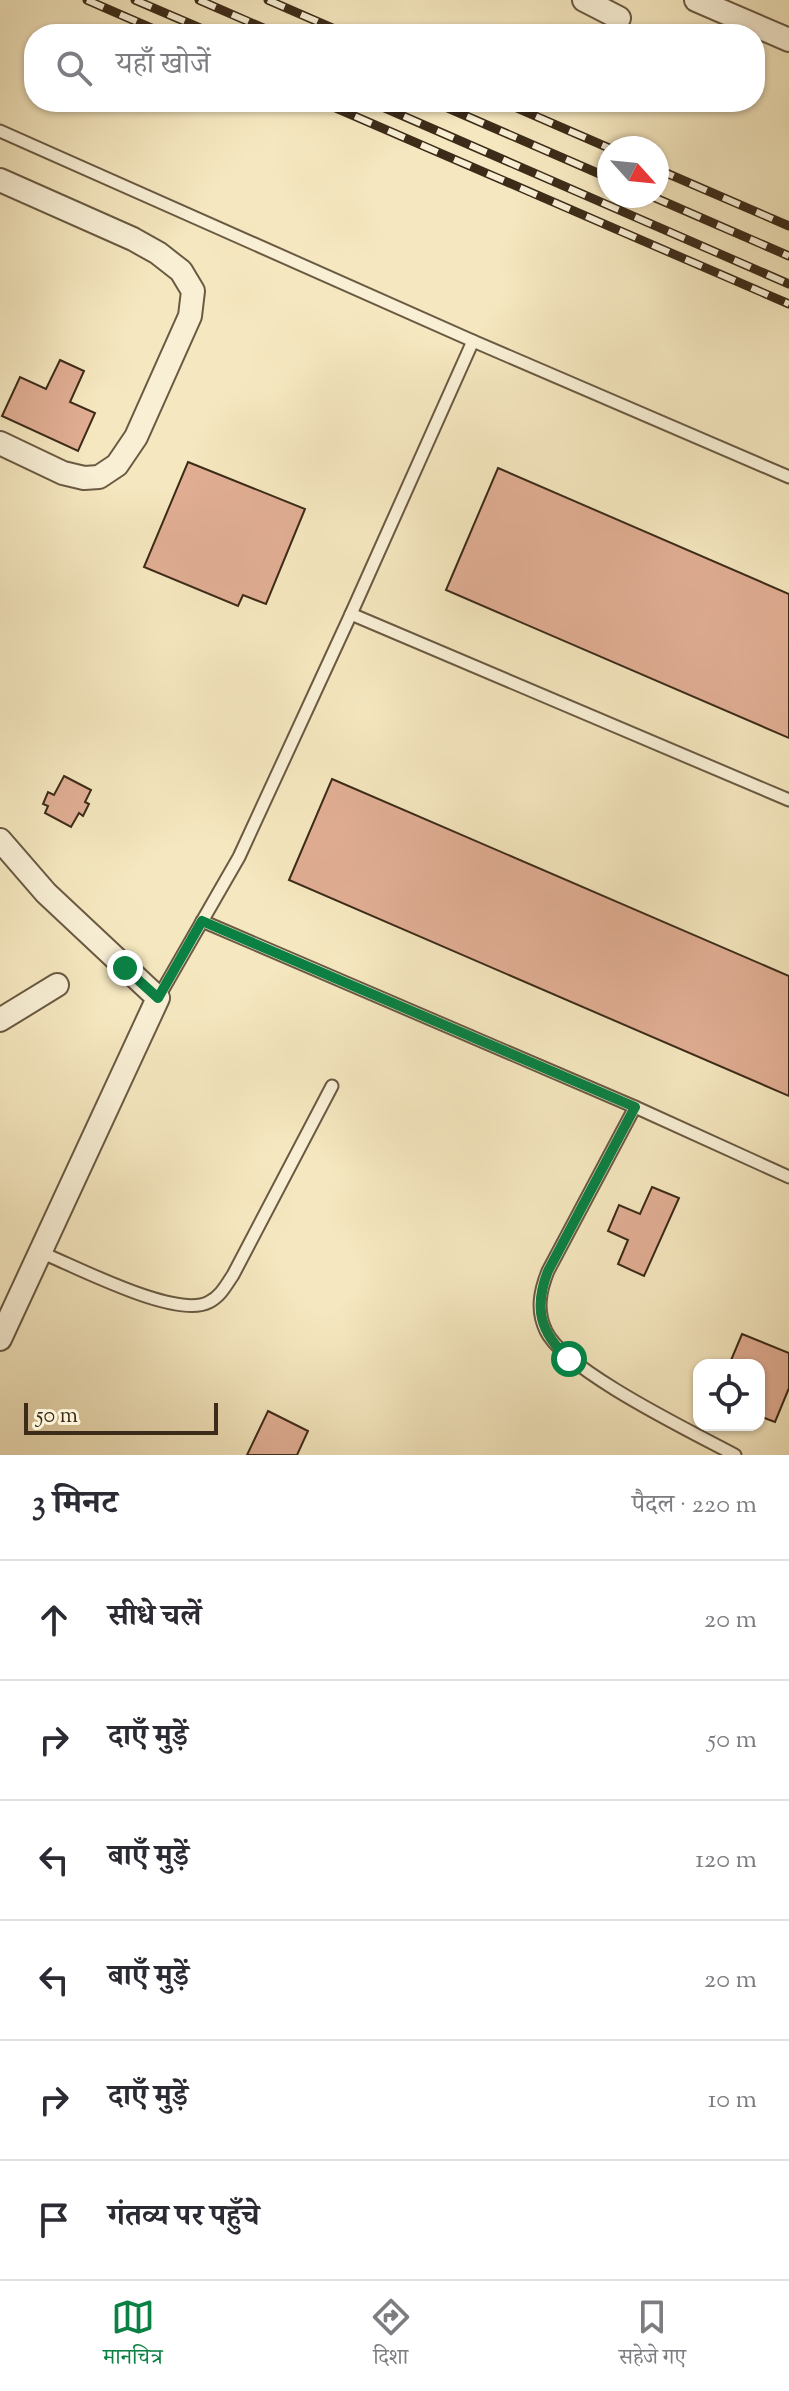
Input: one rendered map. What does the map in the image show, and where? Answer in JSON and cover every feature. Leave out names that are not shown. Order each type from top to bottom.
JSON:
[{"type":"street","points":[[584,0],[619,18]]},
{"type":"street","points":[[696,0],[752,24]]},
{"type":"street","points":[[765,30],[789,40]]},
{"type":"street","points":[[0,180],[158,253],[181,271],[193,291],[190,316],[136,437],[117,465],[99,477],[84,478],[63,473],[0,443]]},
{"type":"street","points":[[0,840],[46,893],[158,998],[0,1339]]},
{"type":"street","points":[[0,1020],[57,985]]},
{"type":"lane","points":[[0,131],[789,477]]},
{"type":"lane","points":[[158,998],[239,857],[473,341]]},
{"type":"lane","points":[[351,614],[789,800]]},
{"type":"lane","points":[[202,921],[635,1107],[789,1177]]},
{"type":"lane","points":[[40,1252],[167,1304],[207,1304],[220,1294],[233,1275],[332,1086]]},
{"type":"lane","points":[[635,1107],[548,1271],[540,1293],[540,1312],[545,1330],[569,1359],[735,1455]]},
{"type":"building","points":[[60,360],[84,371],[70,402],[95,413],[78,451],[2,416],[20,377],[46,389]]},
{"type":"building","points":[[188,462],[305,509],[266,604],[243,595],[238,606],[144,567]]},
{"type":"building","points":[[498,468],[789,594],[789,738],[446,590]]},
{"type":"building","points":[[64,776],[91,790],[83,816],[79,813],[71,827],[45,813],[48,806],[43,804],[48,792],[54,795]]},
{"type":"building","points":[[332,779],[789,976],[789,1096],[289,880]]},
{"type":"building","points":[[652,1187],[679,1198],[644,1276],[618,1264],[628,1240],[608,1231],[619,1205],[640,1214]]},
{"type":"building","points":[[742,1334],[789,1353],[789,1388],[775,1422],[765,1418],[765,1359],[732,1359]]},
{"type":"building","points":[[268,1411],[308,1431],[297,1455],[247,1455]]},
{"type":"railway","points":[[87,0],[142,24]]},
{"type":"railway","points":[[135,0],[191,24]]},
{"type":"railway","points":[[199,0],[254,24]]},
{"type":"railway","points":[[268,0],[323,24]]},
{"type":"railway","points":[[345,112],[789,304]]},
{"type":"railway","points":[[394,112],[789,284]]},
{"type":"railway","points":[[457,112],[597,173]]},
{"type":"railway","points":[[526,112],[597,143]]},
{"type":"railway","points":[[669,174],[789,226]]},
{"type":"railway","points":[[669,204],[789,256]]},
{"type":"route","points":[[125,968],[158,998],[202,921],[635,1107],[548,1271],[540,1293],[540,1312],[545,1330],[569,1359]]}]
